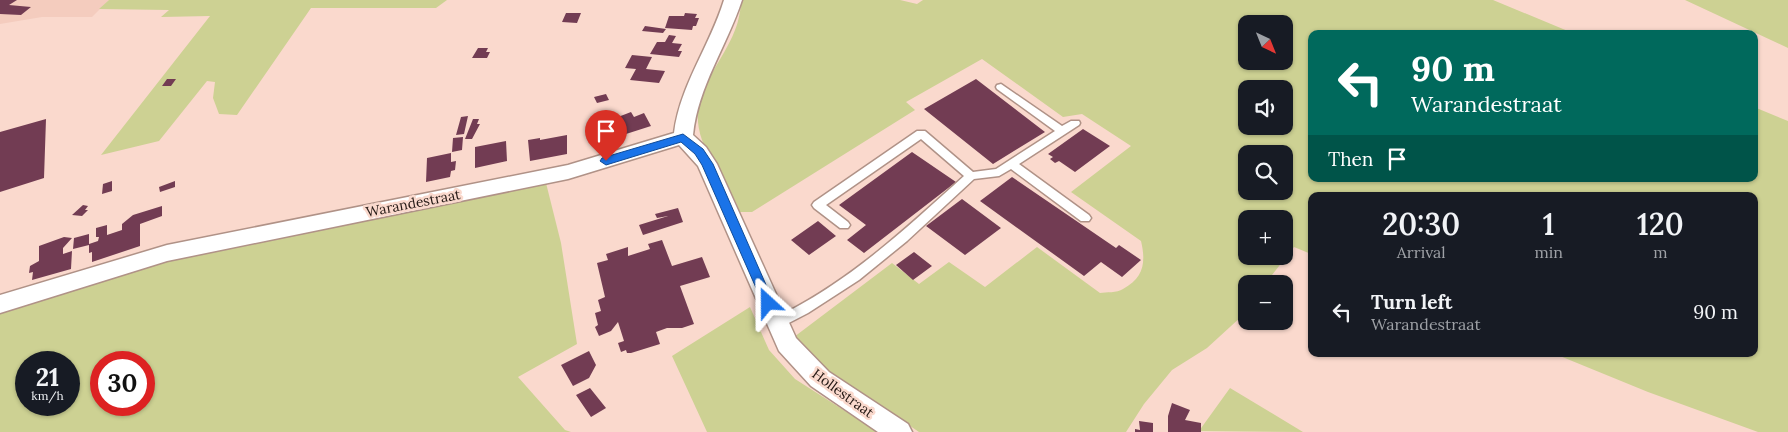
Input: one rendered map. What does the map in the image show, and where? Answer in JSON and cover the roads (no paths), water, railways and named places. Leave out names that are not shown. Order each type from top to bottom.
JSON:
[{"type":"street","points":[[683,138],[686,115],[696,86],[726,24],[733,0]]},
{"type":"street","name":"Warandestraat","points":[[0,304],[168,253],[568,172],[683,138]]},
{"type":"street","name":"Hollestraat","points":[[683,138],[699,152],[707,164],[787,344],[820,379],[899,432]]},
{"type":"lane","points":[[1001,87],[1062,131]]},
{"type":"lane","points":[[777,323],[800,313],[829,296],[885,251],[971,176],[999,172],[1075,123]]},
{"type":"lane","points":[[844,225],[818,205],[922,134],[971,176]]},
{"type":"lane","points":[[1012,164],[1085,218]]}]
